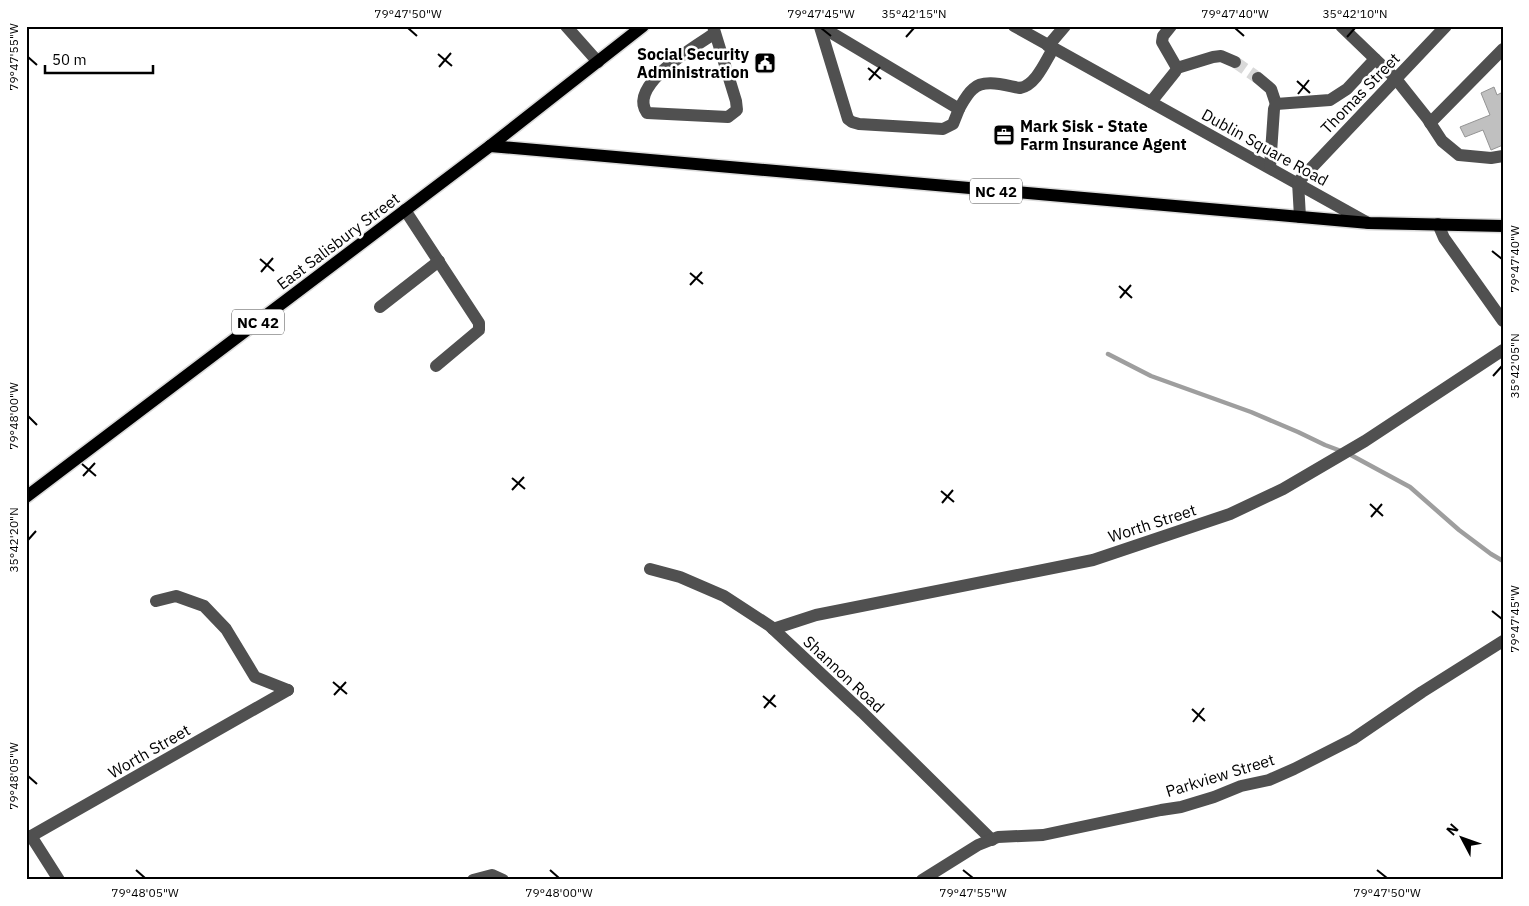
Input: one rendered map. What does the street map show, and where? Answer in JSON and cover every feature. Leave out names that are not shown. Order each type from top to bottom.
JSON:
[{"type":"main road","name":"East Salisbury Street","points":[[26,497],[490,146],[643,26]]},
{"type":"main road","name":"NC 42","points":[[490,146],[1368,223],[1503,226]]},
{"type":"street","points":[[566,26],[598,62]]},
{"type":"street","points":[[820,26],[848,119],[859,124],[943,129],[953,124],[959,109],[972,90],[978,85],[985,83],[1020,88],[1026,87],[1031,83],[1065,26]]},
{"type":"street","points":[[820,26],[959,109]]},
{"type":"street","name":"Dublin Square Road","points":[[1014,26],[1298,182],[1368,223]]},
{"type":"street","points":[[1171,26],[1163,36],[1162,42],[1177,68]]},
{"type":"street","points":[[1341,26],[1396,79],[1442,141],[1459,155],[1491,158],[1503,156]]},
{"type":"street","name":"Thomas Street","points":[[1298,182],[1446,26]]},
{"type":"street","points":[[714,29],[737,110],[728,117],[647,113],[643,100],[646,89],[658,74],[714,29]]},
{"type":"street","points":[[1430,123],[1503,49]]},
{"type":"street","points":[[1151,102],[1177,68],[1221,56],[1235,62]]},
{"type":"street","points":[[1276,104],[1330,100],[1347,89],[1375,59]]},
{"type":"street","points":[[1258,78],[1271,89],[1276,104],[1270,167]]},
{"type":"street","points":[[1298,182],[1300,217]]},
{"type":"street","points":[[405,210],[479,323],[478,330],[436,366]]},
{"type":"street","points":[[1438,224],[1444,238],[1503,321]]},
{"type":"street","points":[[380,307],[439,262]]},
{"type":"street","name":"Worth Street","points":[[773,629],[816,615],[1093,560],[1230,514],[1283,489],[1365,441],[1503,350]]},
{"type":"street","name":"Shannon Road","points":[[650,568],[680,577],[724,596],[773,629],[862,712],[992,840]]},
{"type":"street","name":"Worth Street","points":[[29,838],[288,690],[255,677],[226,629],[204,606],[176,596],[156,601]]},
{"type":"street","name":"Parkview Street","points":[[922,880],[978,845],[998,837],[1043,835],[1181,807],[1241,786],[1269,780],[1353,739],[1503,640]]},
{"type":"street","points":[[29,838],[58,880]]},
{"type":"street","points":[[473,880],[482,876],[492,875],[500,878]]},
{"type":"building","points":[[1494,87],[1497,95],[1503,92],[1503,145],[1491,150],[1483,130],[1465,137],[1460,127],[1490,115],[1481,93]]},
{"type":"waterway","points":[[1108,354],[1151,376],[1251,412],[1349,454],[1410,487],[1459,530],[1503,561]]},
{"type":"tunnel","points":[[1235,62],[1258,78]]},
{"type":"place","name":"Social Security Administration","points":[[765,63]]},
{"type":"place","name":"Mark Sisk - State Farm Insurance Agent","points":[[1004,135]]}]
